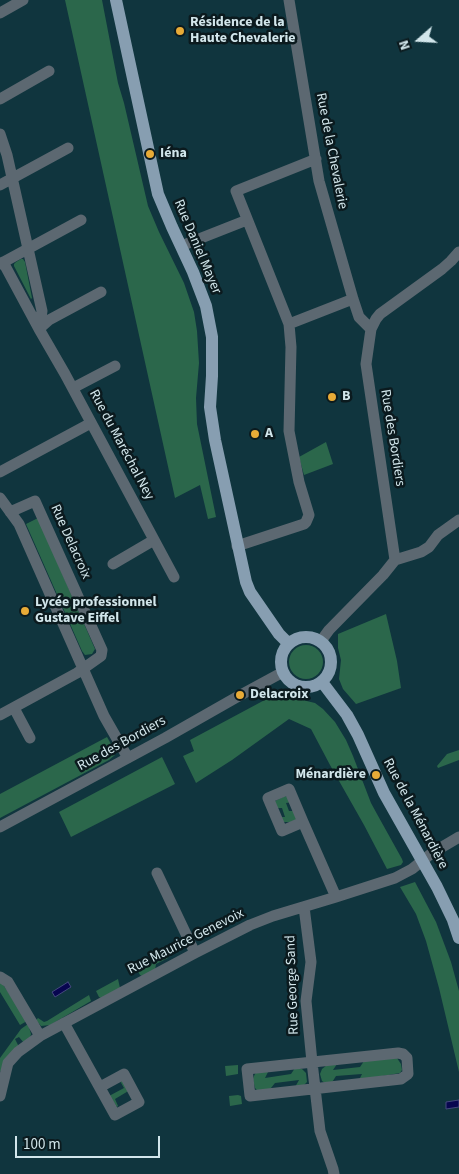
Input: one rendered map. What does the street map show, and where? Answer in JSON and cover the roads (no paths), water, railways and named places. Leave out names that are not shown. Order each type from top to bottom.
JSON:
[{"type":"main road","name":"Rue Daniel Mayer","points":[[116,0],[158,194],[194,272],[206,306],[212,337],[210,407],[215,440],[246,582],[250,592],[288,644]]},
{"type":"main road","points":[[304,636],[313,637],[321,641],[327,646],[332,662],[327,676],[315,686],[308,687],[293,684],[287,679],[281,665],[281,657],[284,650],[296,638],[304,636]]},
{"type":"main road","name":"Rue de la Ménardière","points":[[322,682],[347,715],[358,735],[384,793],[453,920],[459,938]]},
{"type":"street","points":[[0,13],[24,0]]},
{"type":"street","name":"Rue de la Chevalerie","points":[[289,0],[319,181],[352,299],[359,317],[371,329]]},
{"type":"street","points":[[0,99],[49,71]]},
{"type":"street","points":[[0,134],[7,156],[42,311],[39,329]]},
{"type":"street","points":[[0,186],[68,148]]},
{"type":"street","points":[[237,546],[299,526],[306,522],[308,510],[299,482],[288,431],[291,347],[289,324],[236,191],[316,159]]},
{"type":"street","points":[[2,263],[81,220]]},
{"type":"street","points":[[181,246],[247,220]]},
{"type":"street","name":"Rue des Bordiers","points":[[395,560],[366,364],[371,329],[380,314],[442,269],[459,252]]},
{"type":"street","name":"Rue du Maréchal Ney","points":[[2,263],[73,388],[174,577]]},
{"type":"street","points":[[39,329],[49,320],[101,292]]},
{"type":"street","points":[[289,324],[352,299]]},
{"type":"street","points":[[73,388],[115,366]]},
{"type":"street","points":[[0,472],[91,423]]},
{"type":"street","points":[[0,498],[18,524],[104,716],[128,758]]},
{"type":"street","name":"Rue Delacroix","points":[[10,512],[35,501],[102,650],[101,656],[82,669]]},
{"type":"street","points":[[321,641],[329,630],[383,576],[395,560],[421,552],[429,546],[438,534],[459,520]]},
{"type":"street","points":[[113,564],[154,540]]},
{"type":"street","points":[[0,715],[82,669]]},
{"type":"street","name":"Rue des Bordiers","points":[[0,827],[283,672]]},
{"type":"street","points":[[14,708],[30,738]]},
{"type":"street","points":[[303,822],[336,897]]},
{"type":"street","name":"Rue Maurice Genevoix","points":[[0,1096],[8,1063],[18,1052],[40,1036],[250,925],[395,878],[412,869],[432,853],[459,837]]},
{"type":"street","points":[[157,873],[195,953]]},
{"type":"street","name":"Rue George Sand","points":[[304,907],[311,962],[306,1001],[315,1089],[320,1131],[334,1174]]},
{"type":"street","points":[[0,977],[8,982],[40,1036]]},
{"type":"street","points":[[64,1023],[100,1087]]},
{"type":"street","points":[[398,1053],[403,1054],[406,1058],[408,1074],[402,1080],[315,1089],[250,1096],[247,1069],[398,1053]]},
{"type":"place","name":"Résidence de la Haute Chevalerie","points":[[180,31]]},
{"type":"place","name":"Iéna","points":[[150,154]]},
{"type":"place","name":"B","points":[[332,397]]},
{"type":"place","name":"A","points":[[255,434]]},
{"type":"place","name":"Lycée professionnel Gustave Eiffel","points":[[25,611]]},
{"type":"place","name":"Delacroix","points":[[240,695]]},
{"type":"place","name":"Ménardière","points":[[376,775]]}]
